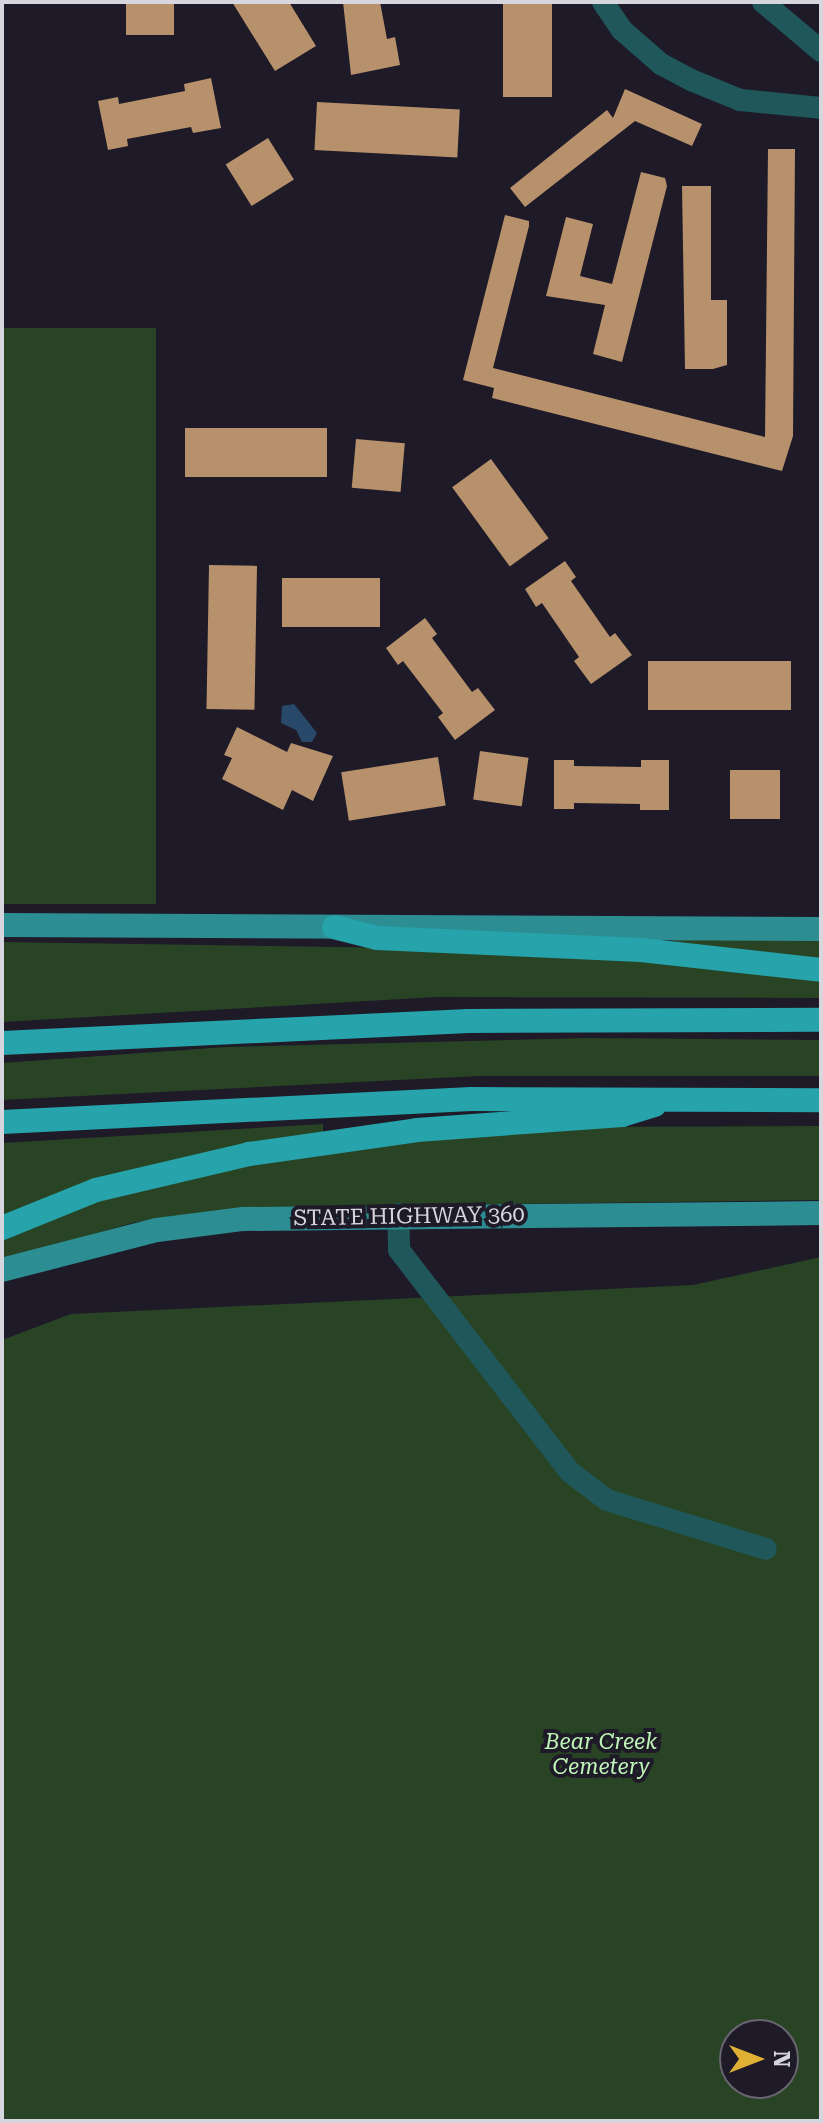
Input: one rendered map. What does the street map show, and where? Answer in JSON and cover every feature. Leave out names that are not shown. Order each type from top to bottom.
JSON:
[{"type":"highway","points":[[334,927],[377,938],[641,950],[821,970]]},
{"type":"highway","points":[[2,1043],[453,1021],[821,1020]]},
{"type":"highway","points":[[2,1228],[96,1190],[249,1154],[417,1130],[622,1115],[676,1098]]},
{"type":"highway","points":[[2,1122],[339,1103],[676,1098],[821,1100]]},
{"type":"main road","points":[[2,925],[821,929]]},
{"type":"main road","name":"STATE HIGHWAY 360","points":[[2,1270],[157,1230],[243,1219],[398,1214],[821,1213]]},
{"type":"street","points":[[603,2],[632,38],[661,64],[691,80],[740,100],[821,108]]},
{"type":"street","points":[[763,2],[821,51]]},
{"type":"street","points":[[398,1214],[399,1250],[570,1472],[607,1500],[766,1549]]},
{"type":"green space","points":[[2,328],[156,328],[156,904],[2,904]]},
{"type":"green space","points":[[674,936],[821,938],[821,961],[672,944]]},
{"type":"green space","points":[[2,942],[548,950],[821,979],[821,998],[437,997],[2,1022]]},
{"type":"green space","points":[[589,1038],[821,1040],[821,1076],[478,1076],[2,1100],[2,1063],[226,1047]]},
{"type":"green space","points":[[323,1124],[323,1133],[2,1218],[2,1143]]},
{"type":"green space","points":[[821,1126],[821,1200],[284,1207],[136,1222],[2,1260],[2,1238],[114,1194],[297,1154],[563,1127]]},
{"type":"green space","name":"Bear Creek Cemetery","points":[[821,1257],[821,2121],[2,2121],[2,1340],[71,1314],[693,1285]]},
{"type":"water","points":[[294,704],[317,733],[312,742],[302,742],[296,730],[281,723],[282,706]]},
{"type":"building","points":[[126,2],[174,2],[174,35],[126,35]]},
{"type":"building","points":[[232,2],[289,2],[316,46],[275,71]]},
{"type":"building","points":[[343,2],[380,2],[387,39],[395,37],[400,65],[351,75]]},
{"type":"building","points":[[503,2],[552,2],[552,97],[503,97]]},
{"type":"building","points":[[211,78],[221,128],[193,133],[191,127],[127,139],[128,146],[108,150],[98,101],[118,97],[119,104],[185,91],[184,84]]},
{"type":"building","points":[[625,89],[702,124],[692,146],[635,121],[525,207],[510,188],[607,110],[613,118]]},
{"type":"building","points":[[317,102],[460,109],[457,157],[314,150]]},
{"type":"building","points":[[268,138],[294,180],[252,206],[226,164]]},
{"type":"building","points":[[768,149],[795,149],[793,436],[782,471],[492,398],[494,388],[463,380],[505,215],[529,221],[529,226],[493,368],[765,437]]},
{"type":"building","points":[[641,172],[665,178],[667,186],[622,362],[593,354],[605,305],[546,296],[566,217],[593,224],[580,276],[612,284]]},
{"type":"building","points":[[682,186],[711,186],[711,300],[727,300],[727,365],[713,369],[685,369]]},
{"type":"building","points":[[185,428],[327,428],[327,477],[185,477]]},
{"type":"building","points":[[356,439],[405,443],[401,492],[352,488]]},
{"type":"building","points":[[491,459],[549,538],[510,566],[452,487]]},
{"type":"building","points":[[565,561],[576,577],[571,581],[610,637],[615,633],[632,655],[591,684],[574,661],[579,657],[542,603],[536,607],[525,589]]},
{"type":"building","points":[[209,565],[257,566],[254,710],[206,709]]},
{"type":"building","points":[[282,578],[380,578],[380,627],[282,627]]},
{"type":"building","points":[[425,618],[437,634],[432,638],[472,692],[478,688],[495,710],[455,740],[438,717],[443,713],[403,661],[398,665],[386,648]]},
{"type":"building","points":[[648,661],[791,661],[791,710],[648,710]]},
{"type":"building","points":[[237,727],[287,752],[291,743],[333,756],[313,801],[292,790],[283,810],[222,779],[232,758],[224,755]]},
{"type":"building","points":[[480,751],[529,758],[522,806],[473,800]]},
{"type":"building","points":[[438,757],[446,805],[349,821],[341,772]]},
{"type":"building","points":[[554,760],[574,760],[574,766],[641,767],[641,760],[669,760],[669,810],[640,810],[640,804],[574,803],[574,809],[554,809]]},
{"type":"building","points":[[730,770],[780,770],[780,819],[730,819]]}]
